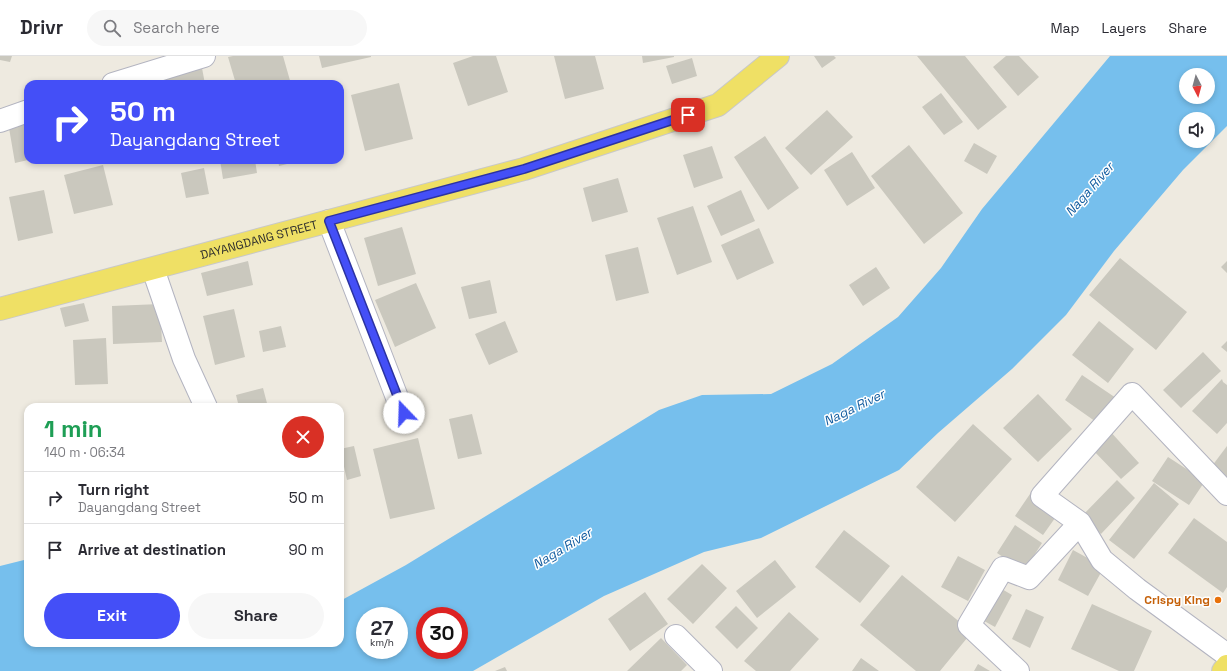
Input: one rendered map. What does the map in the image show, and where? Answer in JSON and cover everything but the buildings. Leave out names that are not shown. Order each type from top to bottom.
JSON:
[{"type":"main road","name":"DAYANGDANG STREET","points":[[0,309],[524,169],[718,105],[778,56]]},
{"type":"main road","points":[[1223,671],[1227,666]]},
{"type":"street","points":[[126,80],[204,56]]},
{"type":"street","points":[[0,121],[24,112]]},
{"type":"street","points":[[329,221],[404,413]]},
{"type":"street","points":[[153,269],[184,359],[204,403]]},
{"type":"street","points":[[1227,494],[1132,394],[1042,496],[1080,522],[1102,560],[1137,589],[1227,655]]},
{"type":"street","points":[[1018,671],[969,625],[1003,568],[1029,578],[1080,522]]},
{"type":"street","points":[[676,636],[711,671]]},
{"type":"water","name":"Naga River","points":[[1110,56],[1227,56],[1227,126],[1215,138],[1215,112],[1179,112],[1179,148],[1205,148],[1183,170],[1114,251],[1066,315],[1012,369],[938,433],[899,470],[761,538],[704,552],[604,596],[473,671],[0,671],[0,566],[24,560],[24,647],[344,647],[344,599],[406,565],[659,410],[702,395],[771,394],[832,364],[898,317],[941,268],[982,209]]},
{"type":"place","name":"Crispy King","points":[[1218,600]]},
{"type":"route","points":[[404,413],[329,221],[524,169],[688,115]]}]
